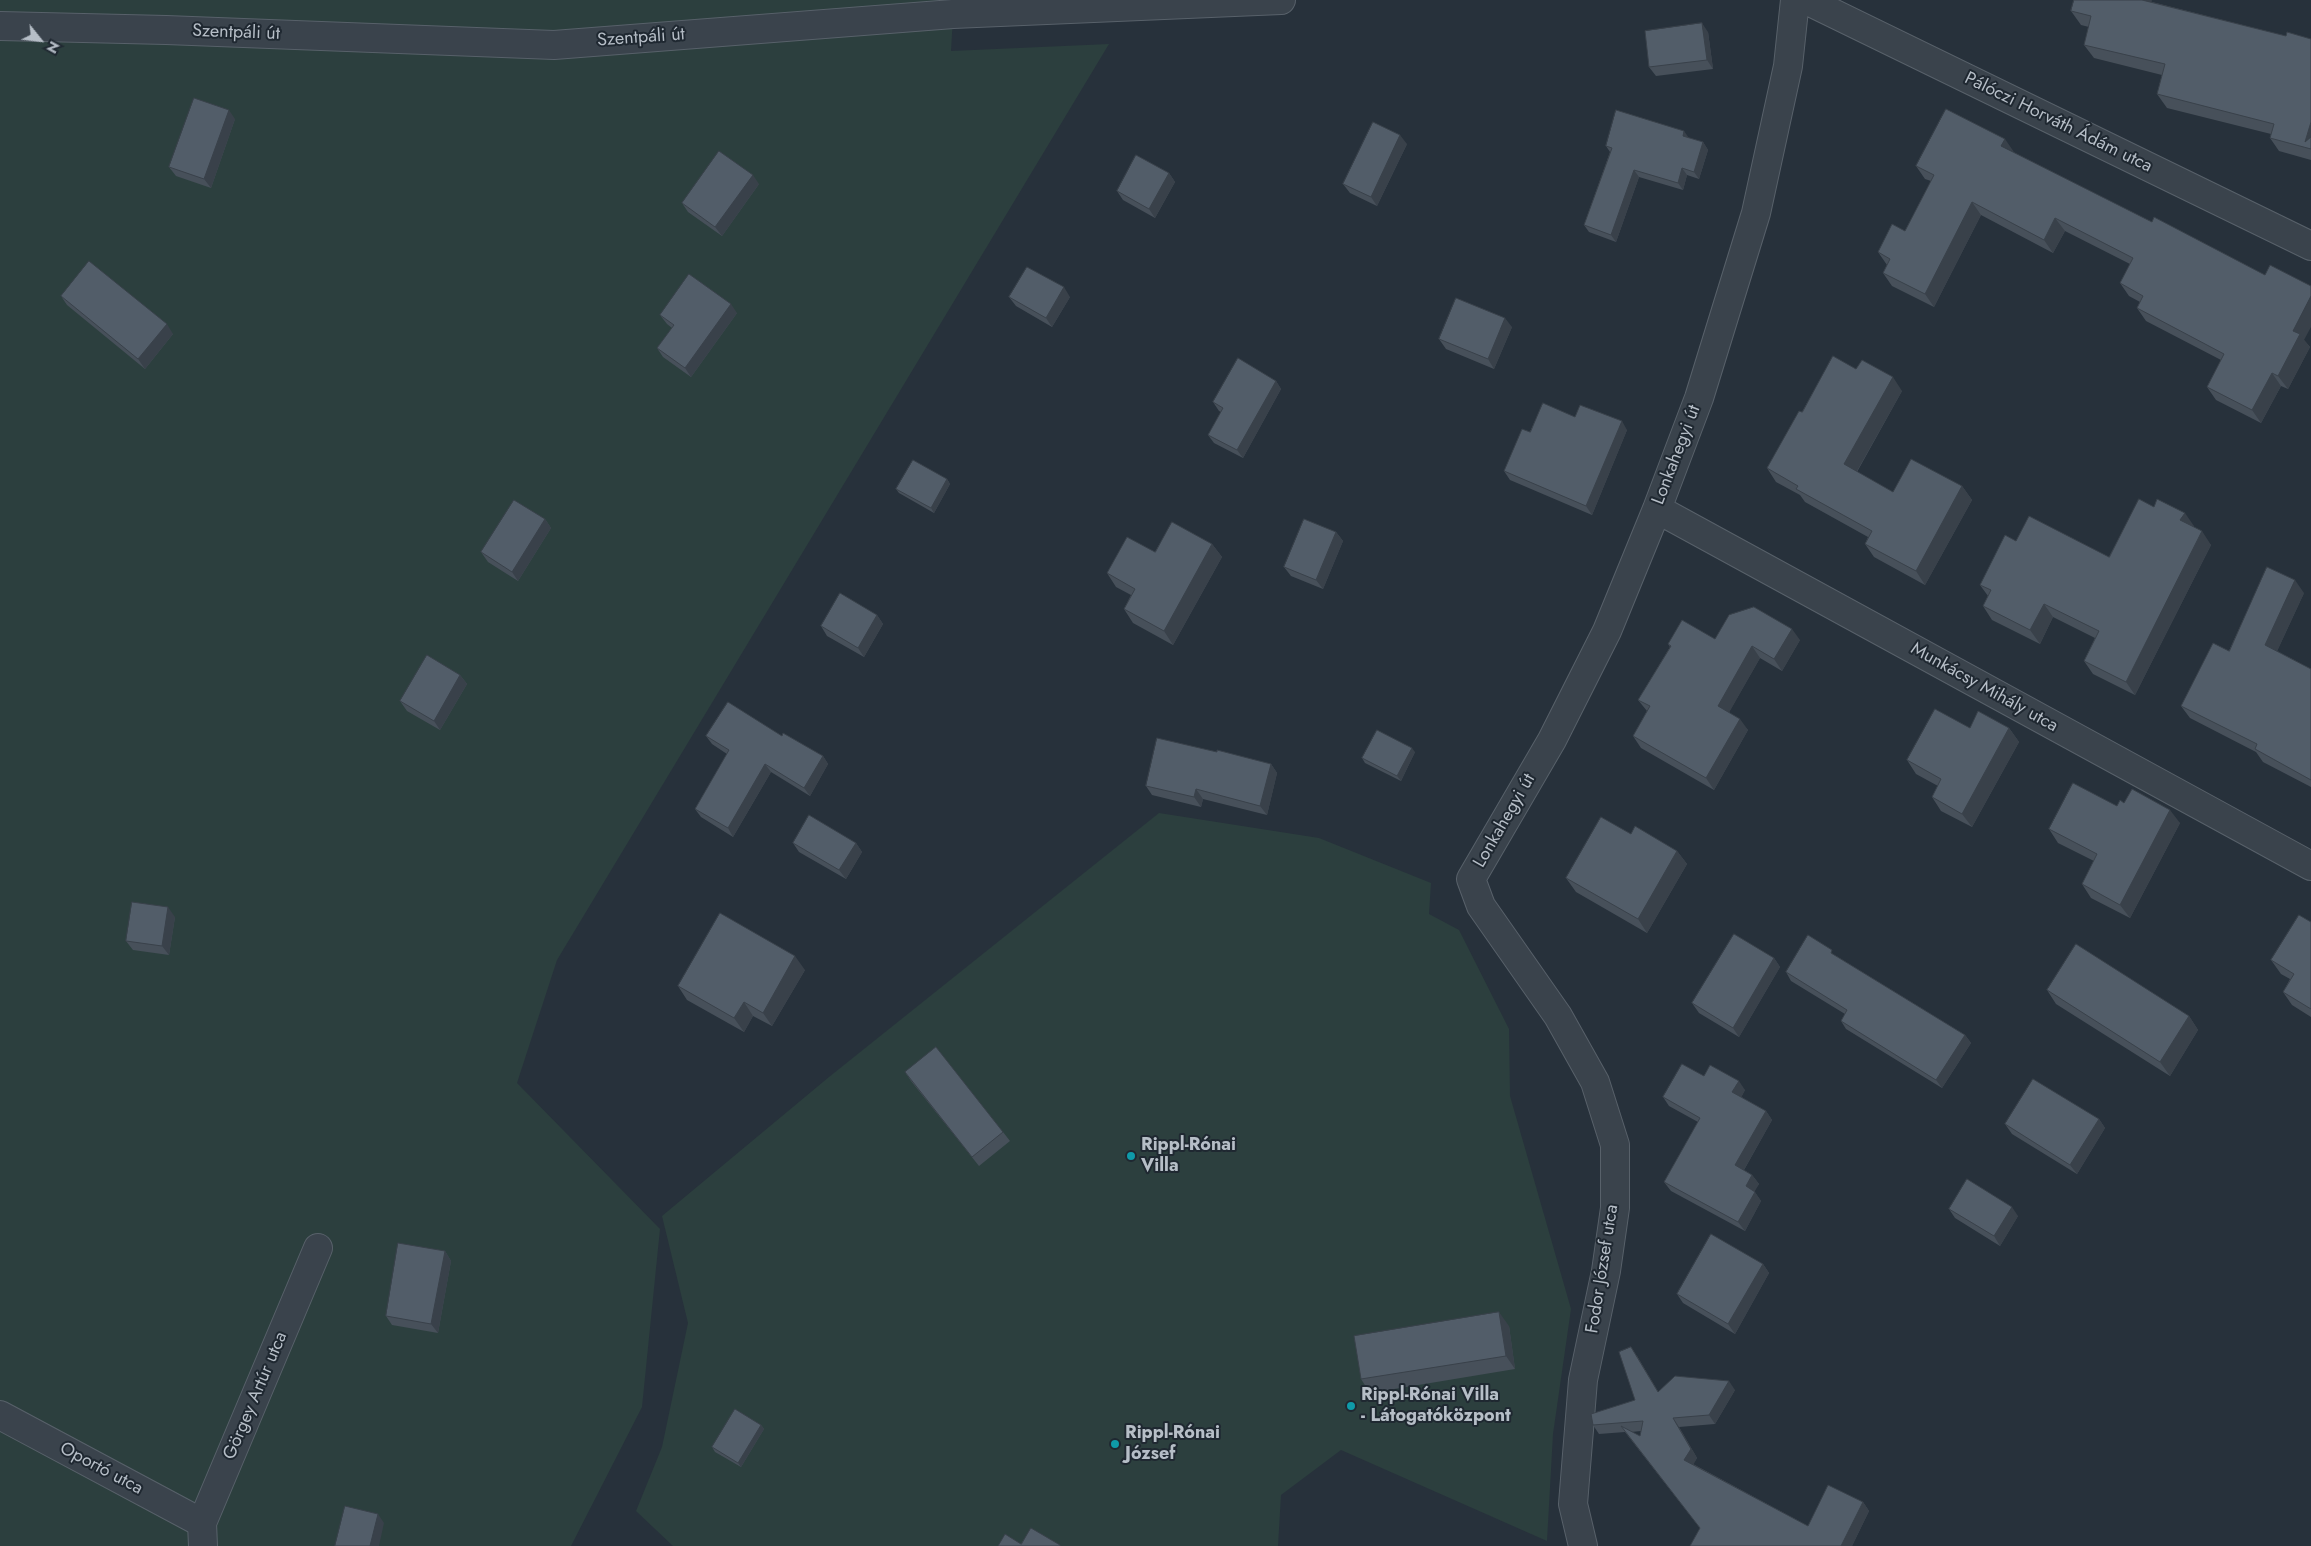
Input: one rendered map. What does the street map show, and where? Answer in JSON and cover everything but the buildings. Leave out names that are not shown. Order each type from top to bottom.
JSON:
[{"type":"street","name":"Szentpáli út","points":[[0,26],[166,30],[554,45],[980,7],[1281,0]]},
{"type":"street","name":"Lonkahegyi út","points":[[1471,878],[1552,740],[1598,648],[1657,509],[1699,398],[1756,213],[1788,66],[1795,0]]},
{"type":"street","name":"Pálóczi Horváth Ádám utca","points":[[1806,0],[2311,246]]},
{"type":"street","name":"Munkácsy Mihály utca","points":[[1657,509],[2311,866]]},
{"type":"street","name":"Fodor József utca","points":[[1471,878],[1481,906],[1558,1016],[1595,1082],[1614,1146],[1615,1208],[1606,1271],[1583,1380],[1573,1504],[1583,1546]]},
{"type":"street","name":"Görgey Artúr utca","points":[[203,1535],[318,1248]]},
{"type":"street","name":"Oportó utca","points":[[0,1415],[203,1535]]},
{"type":"green space","points":[[0,0],[954,0],[951,51],[1109,44],[557,960],[517,1083],[660,1229],[642,1407],[571,1546],[0,1546]]},
{"type":"green space","name":"Rippl-Rónai Villa","points":[[1159,813],[1319,838],[1431,883],[1429,914],[1459,930],[1509,1029],[1510,1096],[1571,1309],[1553,1434],[1547,1541],[1341,1450],[1281,1495],[1278,1546],[673,1546],[636,1511],[662,1447],[688,1323],[662,1216],[829,1077]]},
{"type":"place","name":"Rippl-Rónai Villa","points":[[1131,1156]]},
{"type":"place","name":"Rippl-Rónai Villa - Látogatóközpont","points":[[1351,1406]]},
{"type":"place","name":"Rippl-Rónai József","points":[[1115,1444]]}]
